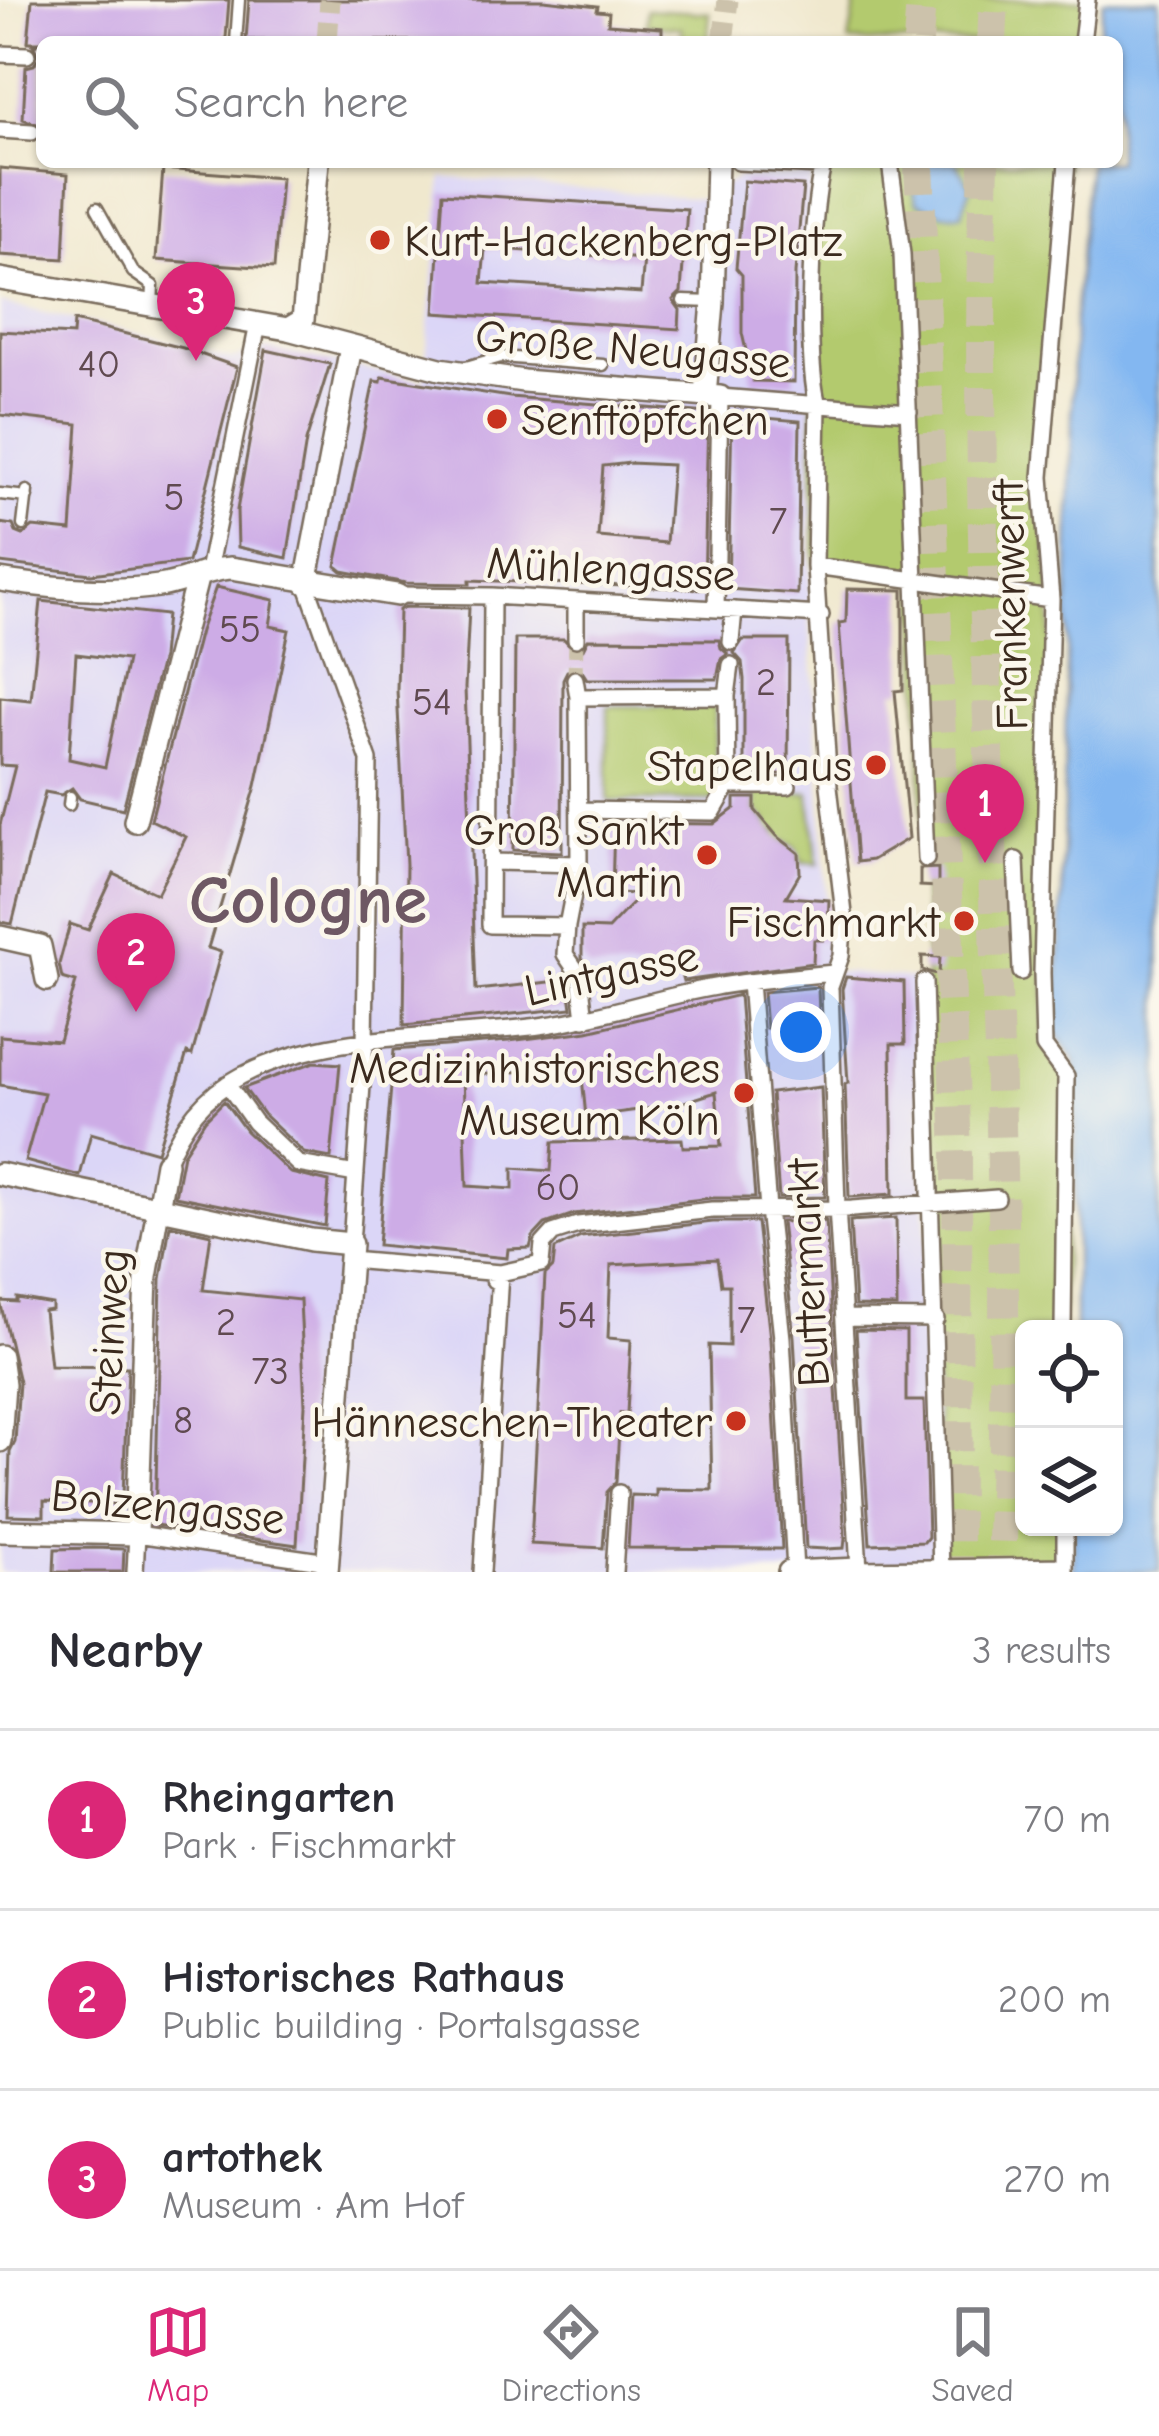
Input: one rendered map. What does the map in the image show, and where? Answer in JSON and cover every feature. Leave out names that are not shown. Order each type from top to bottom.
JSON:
[{"type":"street","points":[[1083,36],[1087,0]]},
{"type":"street","points":[[0,54],[27,55]]},
{"type":"street","points":[[0,130],[36,132]]},
{"type":"street","points":[[288,329],[303,320],[317,168]]},
{"type":"street","points":[[716,609],[717,168]]},
{"type":"street","name":"Buttermarkt","points":[[822,168],[812,277],[811,381],[818,405],[815,566],[821,615],[820,786],[844,914],[841,956],[832,974],[837,1207],[846,1318],[849,1570]]},
{"type":"street","name":"Frankenwerft","points":[[891,168],[902,254],[926,859]]},
{"type":"street","name":"Frankenwerft","points":[[1063,1320],[1066,1076],[1044,1046],[1042,973],[1051,599],[1041,477],[1067,168]]},
{"type":"street","name":"Große Neugasse","points":[[0,279],[288,329],[451,370],[909,412]]},
{"type":"street","points":[[135,821],[203,573],[258,324]]},
{"type":"street","points":[[327,1567],[365,1042],[369,760],[306,583],[351,347]]},
{"type":"street","points":[[815,566],[1051,599]]},
{"type":"street","points":[[11,576],[130,588],[178,583],[231,568],[397,595]]},
{"type":"street","name":"Mühlengasse","points":[[397,595],[821,615]]},
{"type":"street","points":[[492,596],[490,925],[567,926]]},
{"type":"street","points":[[576,601],[576,639]]},
{"type":"street","points":[[731,642],[734,610]]},
{"type":"street","points":[[580,810],[713,812],[731,786],[727,696],[731,665]]},
{"type":"street","points":[[575,679],[579,864],[565,954],[580,976],[585,1019]]},
{"type":"street","points":[[578,698],[727,696]]},
{"type":"street","points":[[731,786],[788,787]]},
{"type":"street","points":[[492,855],[579,864]]},
{"type":"street","points":[[1016,860],[1022,972]]},
{"type":"street","points":[[0,937],[40,946],[47,980]]},
{"type":"street","name":"Lintgasse","points":[[227,1084],[286,1058],[365,1042],[585,1019],[711,987],[832,974]]},
{"type":"street","points":[[750,982],[782,1338],[792,1571],[1065,1569],[1065,1536]]},
{"type":"street","points":[[923,982],[941,1569]]},
{"type":"street","points":[[166,1163],[195,1110],[227,1084],[254,1122],[298,1164],[356,1174]]},
{"type":"street","name":"Steinweg","points":[[137,1534],[146,1276],[166,1163]]},
{"type":"street","points":[[2,1183],[157,1206],[351,1252],[497,1276],[541,1264],[543,1244],[553,1233],[578,1225],[712,1210],[997,1198]]},
{"type":"street","points":[[482,1572],[497,1276]]},
{"type":"street","points":[[846,1318],[936,1319]]},
{"type":"street","points":[[0,1356],[4,1384],[0,1441]]},
{"type":"street","points":[[614,1572],[619,1493]]},
{"type":"street","name":"Bolzengasse","points":[[0,1532],[137,1534],[327,1567]]},
{"type":"street","points":[[135,1572],[137,1534]]},
{"type":"lane","points":[[236,36],[239,0]]},
{"type":"lane","points":[[97,208],[133,272],[153,286],[152,305]]},
{"type":"lane","points":[[683,301],[713,302]]},
{"type":"lane","points":[[451,370],[501,357],[603,365]]},
{"type":"lane","points":[[0,494],[27,494],[23,525]]},
{"type":"shaded area","points":[[811,175],[810,625],[831,971],[914,979],[942,1558],[812,1572],[0,1572],[0,303],[232,359],[265,348],[424,381],[442,177],[704,199],[739,177]]},
{"type":"green space","points":[[856,0],[1087,0],[1083,36],[850,36]]},
{"type":"green space","points":[[647,9],[710,13],[708,36],[682,36],[682,28],[646,25]]},
{"type":"green space","points":[[823,168],[1067,168],[1041,477],[1051,599],[1044,1045],[1066,1076],[1063,1320],[1015,1320],[1015,1536],[1065,1536],[1065,1572],[941,1572],[916,580],[815,566],[812,277]]},
{"type":"green space","points":[[608,706],[715,706],[715,801],[608,801]]},
{"type":"green space","points":[[755,793],[809,793],[818,864],[802,863],[795,846],[769,831],[767,821],[755,810]]},
{"type":"water","points":[[1103,0],[1159,0],[1159,1572],[1073,1572],[1074,1536],[1123,1536],[1123,1320],[1075,1320],[1075,1061],[1055,1031],[1074,322],[1088,168],[1123,168],[1123,36],[1100,36]]},
{"type":"water","points":[[909,168],[960,168],[971,187],[961,214],[942,214],[916,202]]},
{"type":"building","points":[[32,0],[229,0],[226,36],[36,36],[36,42],[28,42]]},
{"type":"building","points":[[249,0],[544,0],[598,6],[597,11],[609,12],[608,24],[662,28],[662,36],[246,36]]},
{"type":"building","points":[[36,62],[36,124],[23,119],[26,67]]},
{"type":"building","points":[[0,168],[68,174],[64,259],[0,255]]},
{"type":"building","points":[[163,169],[281,178],[274,268],[156,260]]},
{"type":"building","points":[[744,181],[803,186],[795,273],[794,382],[753,381],[742,333],[742,275],[736,268]]},
{"type":"building","points":[[443,193],[687,209],[681,292],[673,300],[680,310],[679,329],[435,313]],"holes":[[[485,248],[644,259],[641,293],[482,283]]]},
{"type":"building","points":[[74,321],[183,348],[237,367],[188,562],[91,574],[0,563],[0,523],[13,525],[23,535],[33,527],[71,531],[78,424],[0,415],[0,331],[73,335]]},
{"type":"building","points":[[266,350],[330,364],[306,441],[287,558],[238,547],[237,510]]},
{"type":"building","points":[[382,377],[510,397],[708,413],[704,589],[470,580],[470,584],[406,583],[342,571],[336,566],[374,381],[381,382]],"holes":[[[672,465],[666,543],[598,537],[603,466]]]},
{"type":"building","points":[[732,415],[800,421],[797,594],[728,589]]},
{"type":"building","points":[[216,587],[274,600],[270,626],[289,630],[256,786],[208,948],[221,952],[192,1055],[187,1053],[157,1152],[91,1133],[80,1176],[25,1161],[44,1093],[0,1085],[0,1036],[59,1041],[76,982],[62,978],[59,964],[70,924],[88,930],[114,874],[157,894],[186,837],[151,820]]},
{"type":"building","name":"Stapelhaus","points":[[847,589],[903,590],[903,690],[895,691],[909,838],[872,860],[857,862],[839,623],[846,622]]},
{"type":"building","points":[[41,601],[166,615],[162,657],[123,809],[80,799],[72,788],[61,795],[45,792],[12,924],[0,922],[0,825],[15,766],[0,765],[0,697],[31,700]],"holes":[[[76,654],[127,660],[105,767],[69,759]]]},
{"type":"building","points":[[469,608],[465,688],[476,990],[568,980],[572,1008],[404,1025],[406,864],[397,690],[399,610]]},
{"type":"building","points":[[515,639],[564,639],[575,651],[583,649],[588,639],[719,640],[728,654],[721,659],[717,679],[587,679],[580,668],[567,671],[563,679],[562,852],[513,850]]},
{"type":"building","points":[[743,640],[789,640],[788,774],[744,774],[744,679],[742,662],[734,653]]},
{"type":"building","points":[[735,798],[755,798],[755,810],[799,853],[800,873],[786,897],[829,900],[828,927],[824,927],[823,940],[814,940],[813,963],[683,981],[680,970],[590,969],[582,958],[582,928],[608,929],[641,894],[612,893],[614,823],[714,824],[735,808]]},
{"type":"building","points":[[938,868],[938,887],[920,886],[920,869]]},
{"type":"building","points":[[922,956],[940,957],[939,975],[922,970]]},
{"type":"building","points":[[846,977],[904,982],[905,1044],[891,1044],[893,1194],[849,1197],[842,989]]},
{"type":"building","points":[[818,987],[820,1044],[788,1048],[787,1028],[766,1028],[763,992]]},
{"type":"building","points":[[739,995],[755,1198],[711,1198],[574,1214],[545,1224],[530,1248],[508,1249],[507,1258],[378,1245],[394,1050],[588,1031]],"holes":[[[550,1069],[560,1080],[582,1077],[586,1117],[675,1105],[716,1092],[721,1146],[683,1147],[682,1139],[553,1142],[551,1171],[513,1168],[513,1189],[467,1186],[463,1076]]]},
{"type":"building","points":[[314,1062],[340,1064],[331,1158],[304,1153],[263,1114],[244,1088]]},
{"type":"building","points":[[821,1087],[825,1197],[779,1198],[771,1093]]},
{"type":"building","points":[[224,1101],[246,1131],[290,1173],[329,1182],[325,1226],[175,1196],[183,1154]]},
{"type":"building","points":[[896,1218],[897,1307],[855,1306],[850,1221]]},
{"type":"building","points":[[826,1221],[845,1539],[844,1548],[826,1549],[806,1548],[794,1337],[781,1222]]},
{"type":"building","points":[[713,1222],[757,1222],[770,1339],[782,1549],[628,1548],[631,1495],[656,1496],[656,1489],[712,1490],[709,1345],[729,1346],[729,1285],[721,1285],[717,1259],[611,1265],[608,1338],[631,1340],[627,1413],[620,1413],[616,1482],[607,1492],[603,1548],[531,1544],[545,1275],[553,1267],[555,1249],[581,1237]]},
{"type":"building","points":[[170,1225],[211,1234],[203,1290],[300,1300],[305,1405],[297,1545],[155,1525],[161,1279]]},
{"type":"building","points":[[17,1298],[52,1304],[52,1310],[44,1311],[50,1366],[128,1367],[123,1495],[113,1504],[44,1501],[44,1516],[8,1515],[19,1382],[0,1301],[17,1302]]},
{"type":"building","points":[[856,1330],[906,1331],[906,1401],[924,1401],[928,1537],[924,1542],[870,1544]]},
{"type":"building","points":[[55,1549],[124,1549],[123,1572],[54,1572]]},
{"type":"tunnel","points":[[327,36],[330,0]]},
{"type":"tunnel","points":[[724,36],[728,0]]},
{"type":"tunnel","points":[[918,36],[921,0]]},
{"type":"tunnel","points":[[992,36],[994,0]]},
{"type":"tunnel","points":[[919,168],[957,1155],[958,1572]]},
{"type":"tunnel","points":[[984,168],[983,514],[1003,1220],[1001,1572]]},
{"type":"tunnel","points":[[575,679],[576,639]]},
{"type":"place","name":"Kurt-Hackenberg-Platz","points":[[380,240]]},
{"type":"place","name":"artothek","points":[[196,361]]},
{"type":"place","name":"Senftöpfchen","points":[[497,419]]},
{"type":"place","name":"Stapelhaus","points":[[876,765]]},
{"type":"place","name":"Groß Sankt Martin","points":[[707,855]]},
{"type":"place","name":"Rheingarten","points":[[985,863]]},
{"type":"place","name":"Fischmarkt","points":[[964,921]]},
{"type":"place","name":"Historisches Rathaus","points":[[136,1012]]},
{"type":"place","name":"Medizinhistorisches Museum Köln","points":[[744,1093]]},
{"type":"place","name":"Hänneschen-Theater","points":[[736,1421]]},
{"type":"district","name":"Cologne","points":[[308,899]]}]
